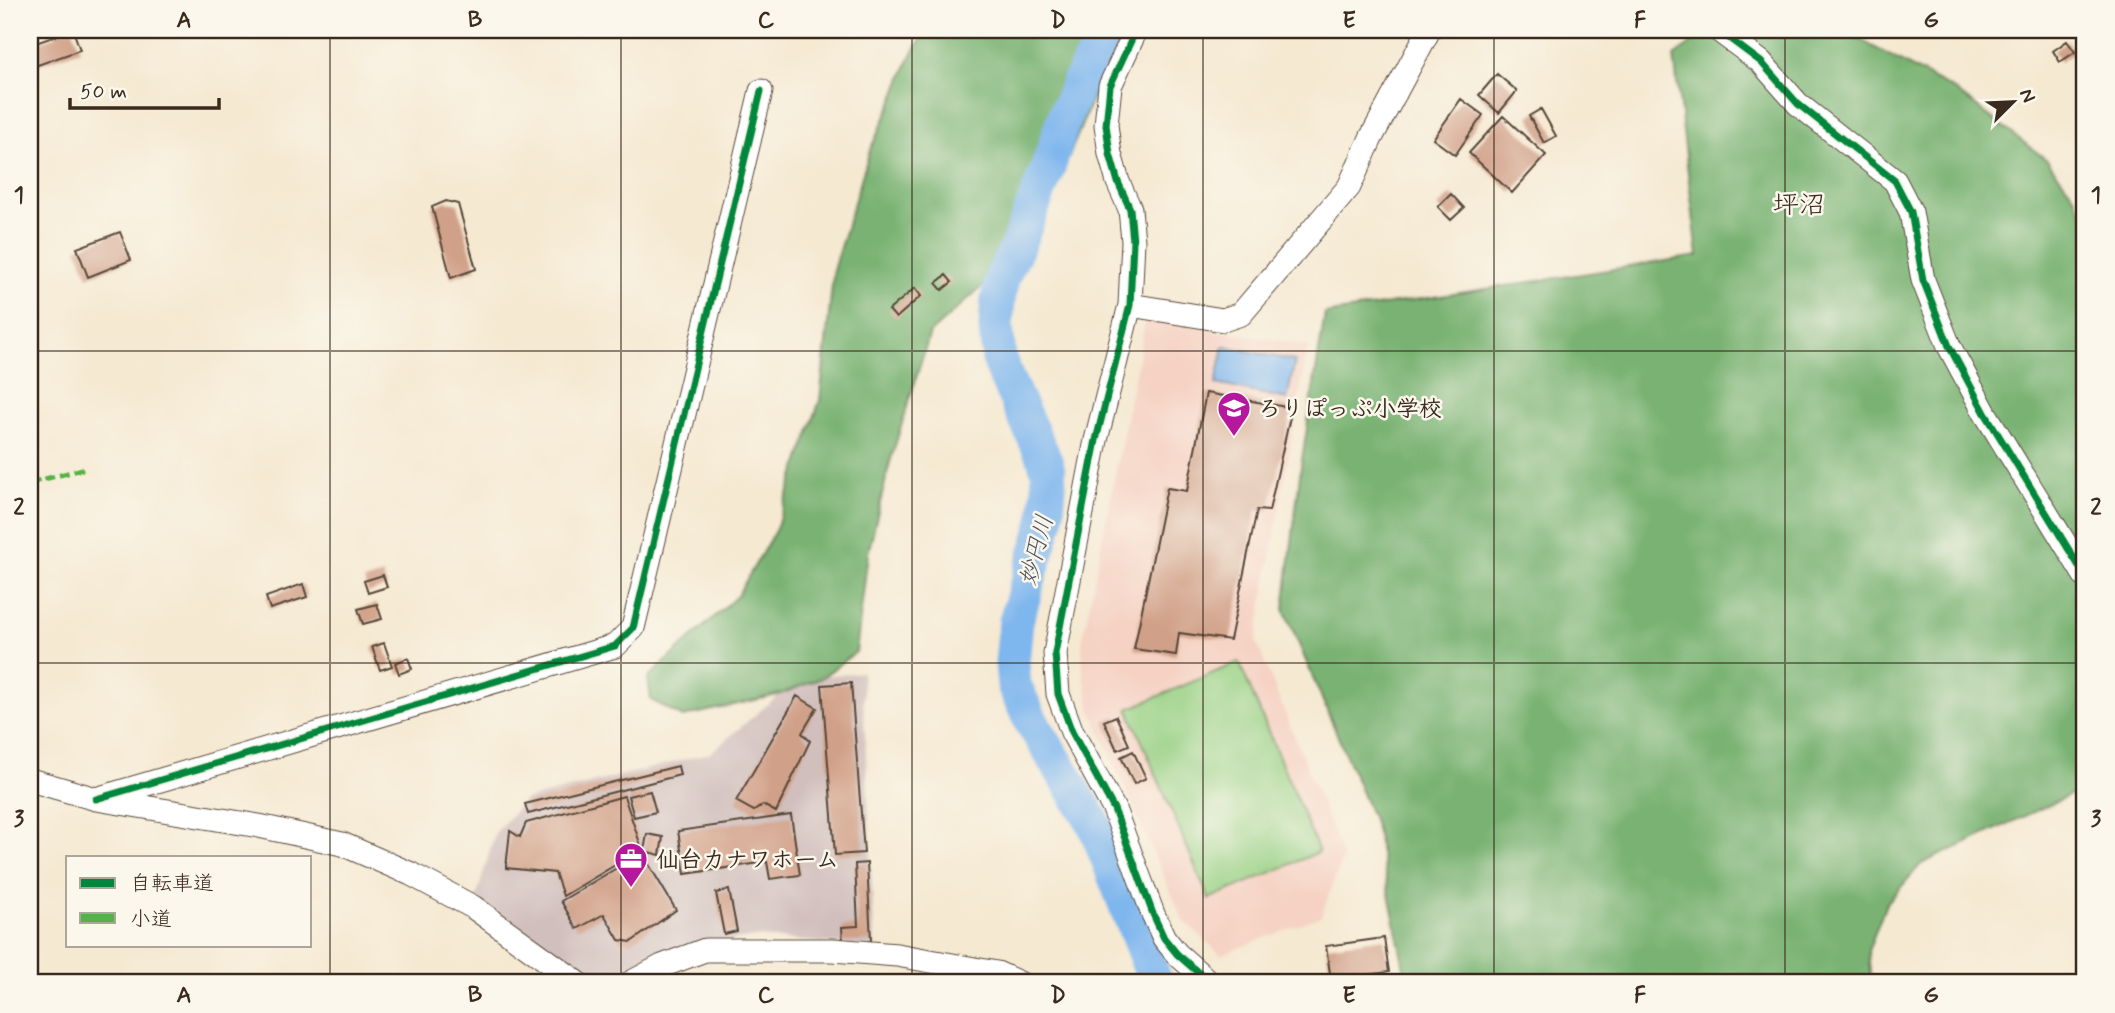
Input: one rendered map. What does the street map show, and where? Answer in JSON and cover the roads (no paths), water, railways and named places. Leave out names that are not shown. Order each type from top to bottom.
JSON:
[{"type":"street","points":[[1136,30],[1110,86],[1106,125],[1110,154],[1130,209],[1133,241],[1129,304],[1096,440],[1055,653],[1058,694],[1072,732],[1114,810],[1164,938],[1177,954],[1210,983]]},
{"type":"street","points":[[1129,304],[1223,320],[1241,314],[1349,187],[1371,138],[1429,30]]},
{"type":"street","points":[[1724,30],[1761,62],[1798,104],[1895,181],[1911,212],[1923,280],[1949,346],[1984,413],[2085,576]]},
{"type":"street","points":[[96,799],[615,646],[633,628],[761,92]]},
{"type":"street","points":[[30,780],[96,799],[259,826],[342,844],[411,874],[473,907],[578,983]]},
{"type":"street","points":[[630,983],[705,950],[833,950],[897,954],[997,973],[1019,983]]},
{"type":"water","points":[[1224,346],[1295,361],[1287,399],[1216,384]]},
{"type":"waterway","name":"妙円川","points":[[1107,30],[1065,115],[1048,168],[1002,277],[998,299],[996,327],[999,358],[1044,458],[1049,486],[1046,522],[1016,621],[1012,663],[1014,685],[1032,723],[1094,823],[1156,983]]},
{"type":"place","name":"ろりぽっぷ小学校","points":[[1234,438]]},
{"type":"place","name":"仙台カナワホーム","points":[[631,889]]},
{"type":"district","name":"坪沼","points":[[1799,204]]}]
